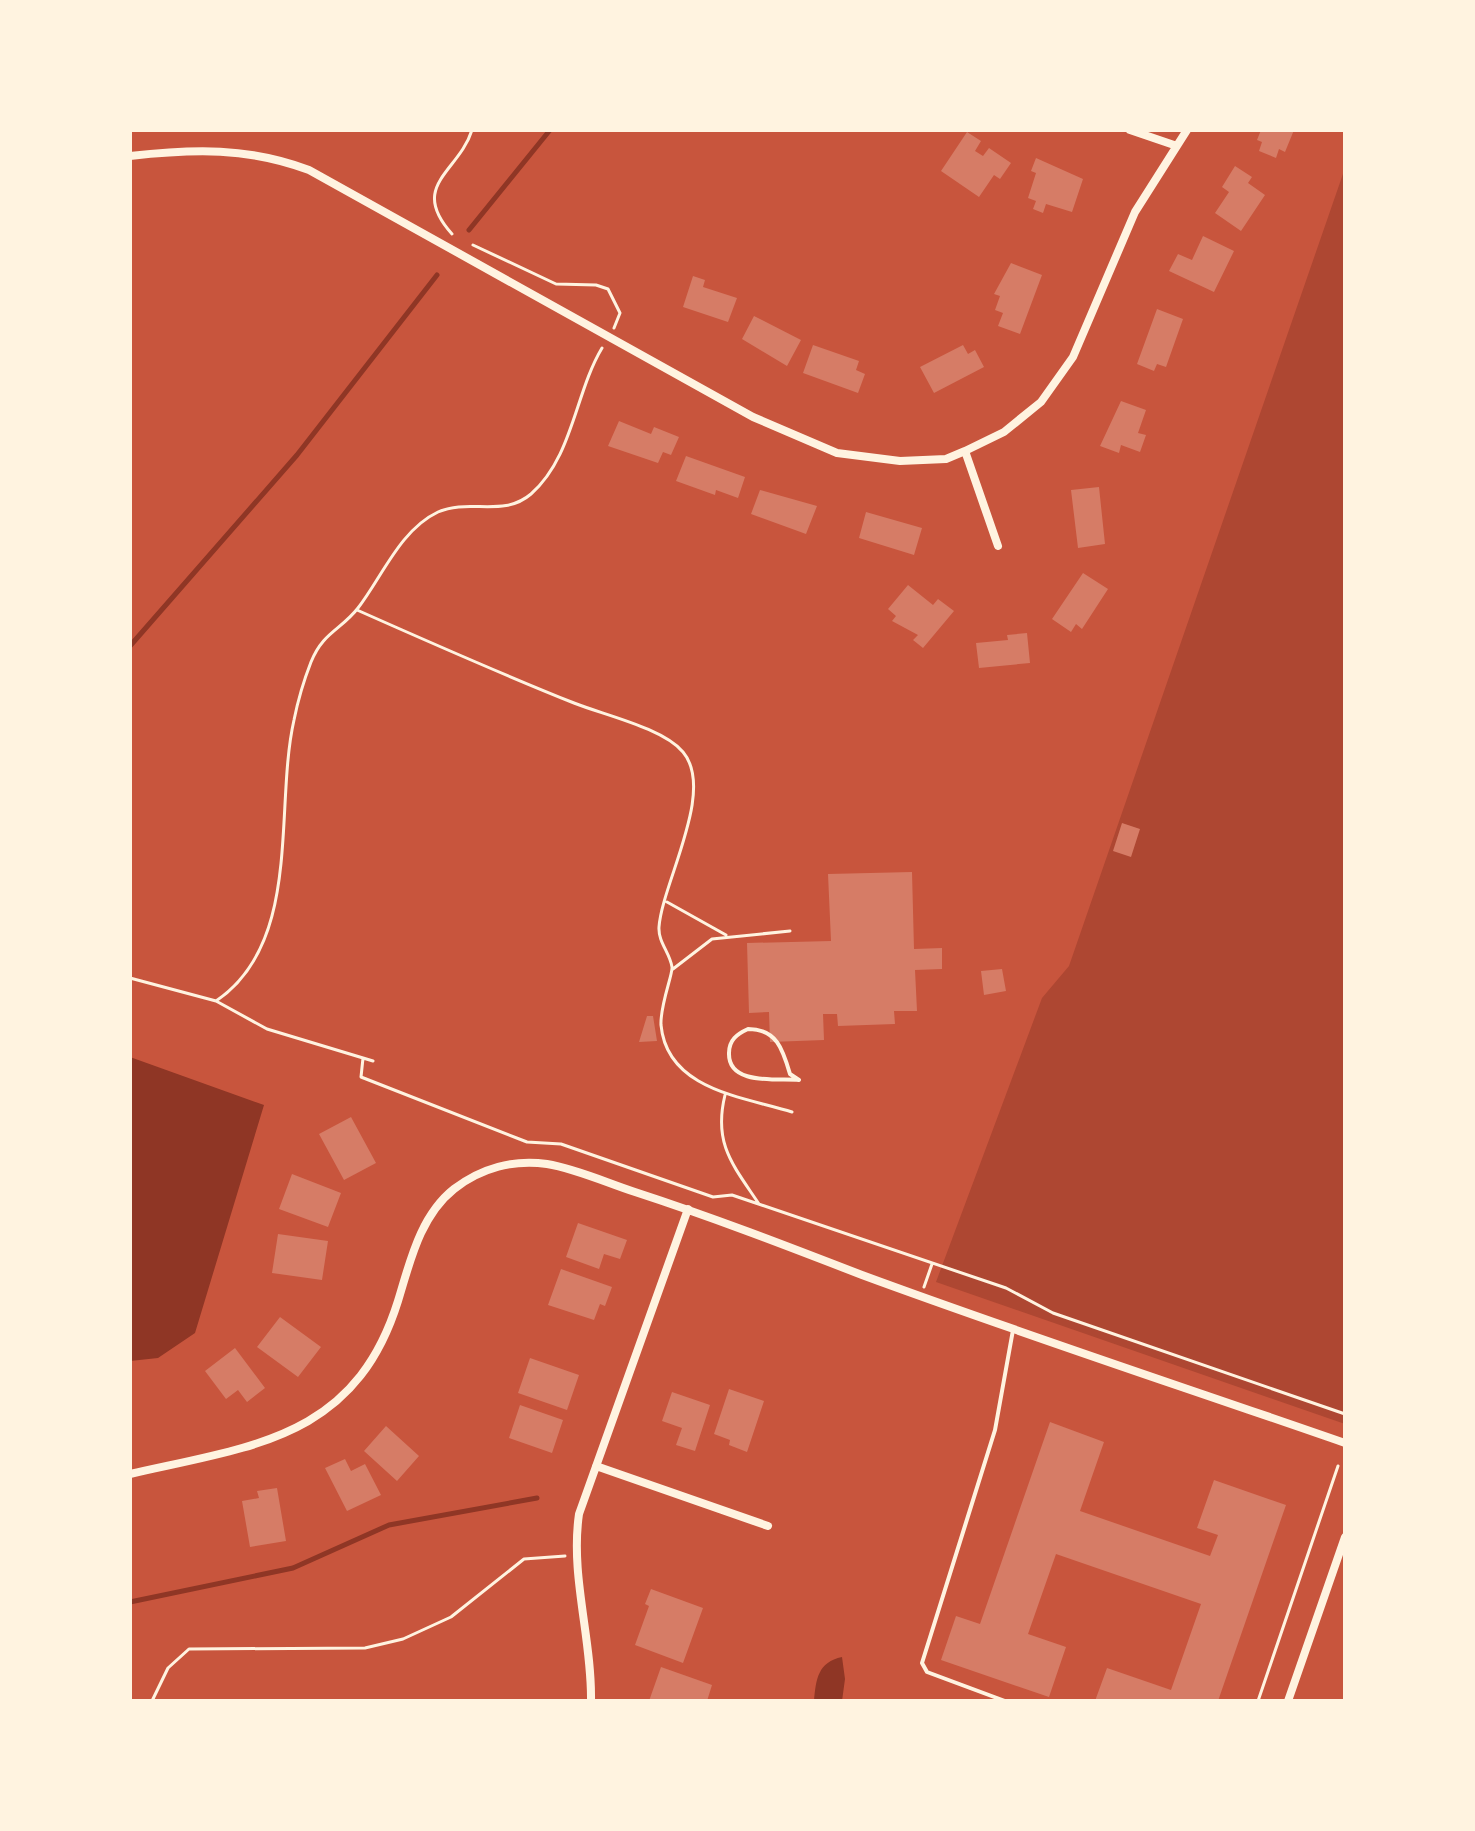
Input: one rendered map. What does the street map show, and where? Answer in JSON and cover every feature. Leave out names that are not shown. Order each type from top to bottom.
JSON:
[{"type":"street","points":[[1130,130],[1177,146]]},
{"type":"street","points":[[130,156],[195,149],[222,150],[264,156],[309,170],[753,417],[837,453],[900,461],[946,459],[965,451],[1026,416],[1058,381],[1085,332],[1135,212],[1187,130]]},
{"type":"street","points":[[965,451],[998,546]]},
{"type":"street","points":[[130,1474],[264,1443],[319,1416],[348,1392],[384,1339],[414,1247],[434,1210],[452,1191],[487,1170],[506,1164],[550,1165],[688,1209],[921,1296],[1345,1443]]},
{"type":"street","points":[[591,1701],[590,1647],[574,1555],[579,1514],[688,1209]]},
{"type":"street","points":[[596,1466],[768,1526]]},
{"type":"street","points":[[1288,1701],[1345,1537]]},
{"type":"lane","points":[[748,1029],[774,1037],[783,1050],[790,1074],[799,1080],[741,1075],[731,1063],[732,1041],[748,1029]]},
{"type":"lane","points":[[1005,1701],[927,1672],[922,1663],[995,1430],[1013,1328]]},
{"type":"path","points":[[454,236],[437,214],[435,189],[472,130]]},
{"type":"path","points":[[216,1001],[234,989],[267,932],[286,824],[293,721],[310,664],[327,633],[357,610],[396,550],[436,512],[449,508],[509,507],[540,485],[566,439],[593,364],[611,336],[620,313],[608,289],[556,284],[466,242]]},
{"type":"path","points":[[357,610],[469,660],[655,733],[683,752],[693,776],[688,825],[666,902],[660,938],[673,969]]},
{"type":"path","points":[[666,902],[726,935]]},
{"type":"path","points":[[790,931],[726,935],[688,954],[673,969],[661,1004],[663,1037],[686,1073],[725,1094],[792,1112]]},
{"type":"path","points":[[130,978],[216,1001],[267,1029],[373,1061]]},
{"type":"path","points":[[363,1058],[361,1077],[527,1142],[561,1144],[713,1197],[732,1195],[1006,1288],[1053,1313],[1345,1414]]},
{"type":"path","points":[[725,1094],[719,1127],[723,1145],[759,1204]]},
{"type":"path","points":[[921,1296],[932,1264]]},
{"type":"path","points":[[1258,1701],[1338,1466]]},
{"type":"path","points":[[152,1701],[168,1668],[189,1649],[365,1648],[414,1635],[451,1617],[524,1559],[574,1555]]},
{"type":"shaded area","points":[[1345,168],[1345,1424],[936,1282],[1042,998],[1069,966]]},
{"type":"shaded area","points":[[130,1057],[264,1105],[195,1333],[158,1358],[130,1361]]},
{"type":"shaded area","points":[[842,1657],[845,1679],[842,1701],[814,1701],[817,1679],[823,1667]]},
{"type":"building","points":[[1261,130],[1294,130],[1285,152],[1279,149],[1276,158],[1259,151],[1262,142],[1257,140]]},
{"type":"building","points":[[967,132],[981,141],[975,151],[983,156],[989,148],[1011,163],[1000,179],[994,175],[979,197],[941,171]]},
{"type":"building","points":[[1036,158],[1083,179],[1072,212],[1046,204],[1043,213],[1033,209],[1036,201],[1028,198],[1036,173],[1031,171]]},
{"type":"building","points":[[1235,166],[1252,177],[1248,183],[1265,195],[1241,231],[1215,213],[1229,192],[1222,187]]},
{"type":"building","points":[[1203,236],[1234,251],[1214,292],[1169,271],[1178,254],[1192,260]]},
{"type":"building","points":[[1011,263],[1042,275],[1020,334],[998,326],[1003,313],[995,310],[1000,296],[994,294]]},
{"type":"building","points":[[693,276],[705,280],[703,287],[737,298],[728,322],[683,307]]},
{"type":"building","points":[[1157,309],[1183,319],[1166,367],[1157,364],[1154,371],[1137,364]]},
{"type":"building","points":[[754,316],[801,340],[787,366],[742,339]]},
{"type":"building","points":[[813,345],[859,361],[856,370],[865,374],[858,393],[803,373]]},
{"type":"building","points":[[963,345],[968,354],[975,350],[984,367],[934,393],[920,367]]},
{"type":"building","points":[[1121,401],[1146,410],[1138,433],[1146,435],[1140,452],[1121,445],[1119,453],[1100,446]]},
{"type":"building","points":[[619,421],[651,434],[654,427],[679,437],[671,455],[663,452],[658,463],[608,446]]},
{"type":"building","points":[[686,456],[745,477],[738,498],[716,490],[715,495],[676,481]]},
{"type":"building","points":[[1099,487],[1105,544],[1078,548],[1071,490]]},
{"type":"building","points":[[760,490],[817,506],[806,534],[751,514]]},
{"type":"building","points":[[866,512],[922,528],[914,555],[859,538]]},
{"type":"building","points":[[1083,573],[1108,589],[1082,629],[1076,624],[1071,632],[1052,619]]},
{"type":"building","points":[[908,585],[933,605],[938,599],[954,611],[923,648],[913,640],[918,635],[892,621],[896,616],[888,609]]},
{"type":"building","points":[[1027,633],[1030,663],[979,668],[976,643],[1008,640],[1007,635]]},
{"type":"building","points":[[1122,823],[1140,829],[1131,857],[1113,851]]},
{"type":"building","points":[[912,872],[914,949],[942,948],[942,969],[915,970],[917,1011],[894,1011],[895,1024],[838,1026],[837,1014],[823,1014],[824,1040],[770,1042],[769,1012],[749,1013],[747,943],[831,941],[828,874]]},
{"type":"building","points":[[1002,969],[1006,991],[984,995],[981,971]]},
{"type":"building","points":[[647,1016],[653,1016],[657,1041],[639,1042]]},
{"type":"building","points":[[351,1117],[376,1163],[344,1180],[319,1134]]},
{"type":"building","points":[[292,1174],[341,1193],[328,1227],[279,1209]]},
{"type":"building","points":[[578,1223],[627,1240],[620,1259],[604,1254],[599,1269],[566,1257]]},
{"type":"building","points":[[278,1234],[328,1241],[322,1280],[272,1273]]},
{"type":"building","points":[[561,1269],[612,1287],[605,1306],[600,1304],[594,1320],[548,1305]]},
{"type":"building","points":[[280,1317],[321,1347],[298,1377],[257,1347]]},
{"type":"building","points":[[235,1348],[265,1388],[247,1402],[238,1390],[226,1399],[205,1371]]},
{"type":"building","points":[[530,1358],[579,1375],[567,1410],[518,1393]]},
{"type":"building","points":[[729,1389],[764,1401],[747,1452],[729,1445],[730,1440],[714,1434]]},
{"type":"building","points":[[672,1392],[710,1405],[695,1451],[676,1445],[682,1428],[662,1421]]},
{"type":"building","points":[[520,1405],[563,1420],[552,1453],[509,1438]]},
{"type":"building","points":[[1050,1422],[1104,1442],[1080,1511],[1210,1556],[1218,1535],[1197,1528],[1214,1480],[1286,1505],[1218,1701],[1095,1701],[1107,1668],[1171,1690],[1201,1604],[1056,1554],[1028,1634],[1066,1647],[1049,1697],[941,1660],[956,1616],[980,1624]]},
{"type":"building","points":[[386,1426],[419,1456],[397,1481],[364,1451]]},
{"type":"building","points":[[345,1459],[351,1471],[365,1464],[381,1495],[347,1511],[325,1468]]},
{"type":"building","points":[[277,1488],[286,1541],[250,1547],[242,1501],[259,1498],[257,1491]]},
{"type":"building","points":[[651,1589],[703,1608],[683,1663],[635,1645],[649,1606],[645,1604]]},
{"type":"building","points":[[661,1667],[712,1685],[707,1701],[649,1701]]},
{"type":"waterway","points":[[469,230],[550,130]]},
{"type":"waterway","points":[[130,646],[297,455],[437,275]]},
{"type":"waterway","points":[[130,1602],[293,1568],[389,1525],[537,1498]]}]
